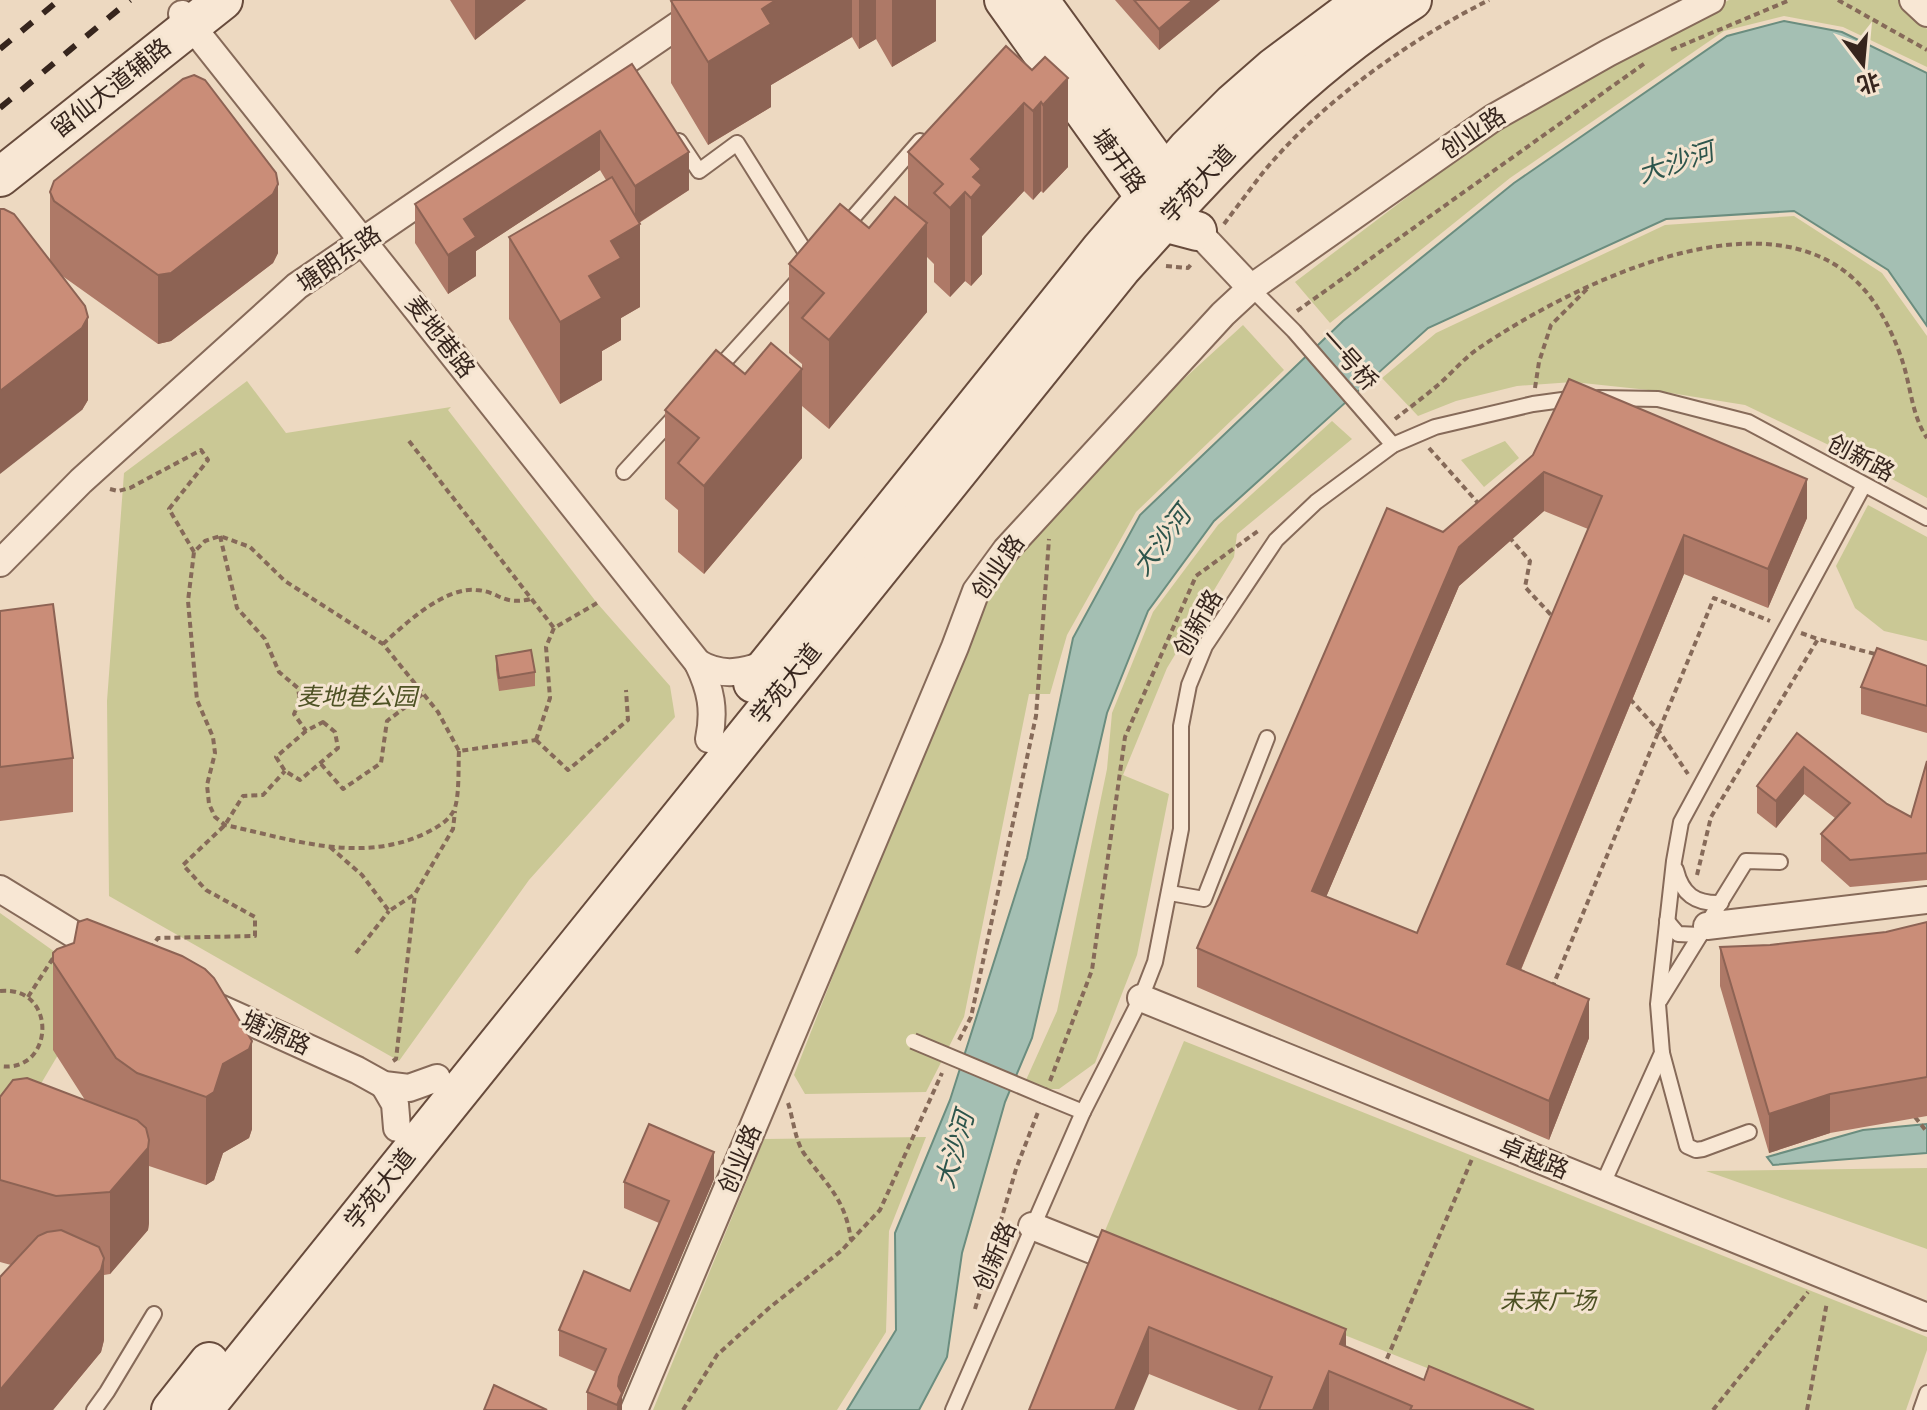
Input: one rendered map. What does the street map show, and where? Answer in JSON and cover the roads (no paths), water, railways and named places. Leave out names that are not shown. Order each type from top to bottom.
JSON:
[{"type":"main road","name":"留仙大道辅路","points":[[0,156],[189,12],[223,0]]},
{"type":"main road","name":"塘开路","points":[[1004,0],[1181,207]]},
{"type":"main road","name":"塘开路","points":[[1039,0],[1123,117],[1181,207]]},
{"type":"main road","name":"学苑大道","points":[[171,1410],[1065,293],[1181,207],[1221,115],[1273,68],[1364,0]]},
{"type":"main road","name":"学苑大道","points":[[203,1410],[1082,316],[1279,102],[1350,43],[1412,0]]},
{"type":"main road","name":"留仙大道辅路","points":[[0,177],[189,12]]},
{"type":"main road","points":[[1123,117],[1148,128],[1174,129],[1221,115]]},
{"type":"street","name":"塘朗东路","points":[[0,563],[81,481],[297,286],[629,68],[715,0]]},
{"type":"street","name":"创业路","points":[[634,1410],[976,591],[1006,550],[1213,325],[1251,288],[1493,118],[1608,53],[1711,0]]},
{"type":"street","points":[[1913,0],[1927,13]]},
{"type":"street","name":"麦地巷路","points":[[189,12],[363,241],[698,663],[712,700],[709,739]]},
{"type":"street","points":[[1181,207],[1251,288]]},
{"type":"street","points":[[698,663],[712,671],[730,673],[748,671],[769,663]]},
{"type":"street","points":[[0,889],[67,933],[135,971]]},
{"type":"street","points":[[1704,930],[1927,900]]},
{"type":"street","name":"塘源路","points":[[177,989],[384,1085]]},
{"type":"street","name":"卓越路","points":[[1141,998],[1927,1317]]},
{"type":"street","points":[[384,1085],[409,1088],[437,1078]]},
{"type":"street","points":[[384,1085],[395,1104],[397,1128]]},
{"type":"street","points":[[1032,1226],[1146,1271]]},
{"type":"lane","points":[[834,240],[928,132]]},
{"type":"lane","points":[[674,135],[699,171],[737,143],[813,264]]},
{"type":"lane","points":[[708,380],[823,252]]},
{"type":"lane","name":"一号桥","points":[[1251,288],[1393,445]]},
{"type":"lane","name":"创新路","points":[[953,1410],[1083,1112],[1141,998],[1155,962],[1181,829],[1181,726],[1189,685],[1205,646],[1276,540],[1316,502],[1393,445],[1435,427],[1570,398],[1658,399],[1748,422],[1927,518]]},
{"type":"lane","points":[[624,472],[687,403]]},
{"type":"lane","points":[[1749,1132],[1703,1149],[1687,1146],[1662,1053],[1658,1004],[1674,861],[1681,822],[1698,788],[1864,485]]},
{"type":"lane","points":[[1170,893],[1204,899],[1267,738]]},
{"type":"lane","points":[[1674,861],[1679,882],[1690,896],[1701,902],[1721,903]]},
{"type":"lane","points":[[1658,1004],[1746,861],[1780,862]]},
{"type":"lane","points":[[1667,921],[1678,934],[1704,930]]},
{"type":"lane","points":[[913,1041],[1083,1112]]},
{"type":"lane","points":[[1606,1177],[1662,1053]]},
{"type":"lane","points":[[94,1410],[154,1314]]},
{"type":"lane","points":[[1921,1410],[1927,1393]]},
{"type":"water","name":"大沙河","points":[[1784,21],[1842,32],[1927,73],[1927,326],[1888,270],[1794,211],[1666,219],[1428,328],[1214,521],[1148,611],[1107,713],[1032,1038],[1005,1102],[962,1253],[947,1357],[919,1410],[847,1410],[896,1330],[895,1233],[950,1100],[1027,858],[1073,638],[1140,515],[1343,321],[1514,183],[1727,36]]},
{"type":"water","points":[[1927,1124],[1927,1153],[1773,1165],[1767,1157],[1863,1130]]},
{"type":"railway","points":[[0,49],[59,0]]},
{"type":"railway","points":[[0,108],[130,0]]},
{"type":"park label","name":"麦地巷公园","points":[[357,697]]},
{"type":"park label","name":"未来广场","points":[[1548,1301]]}]
